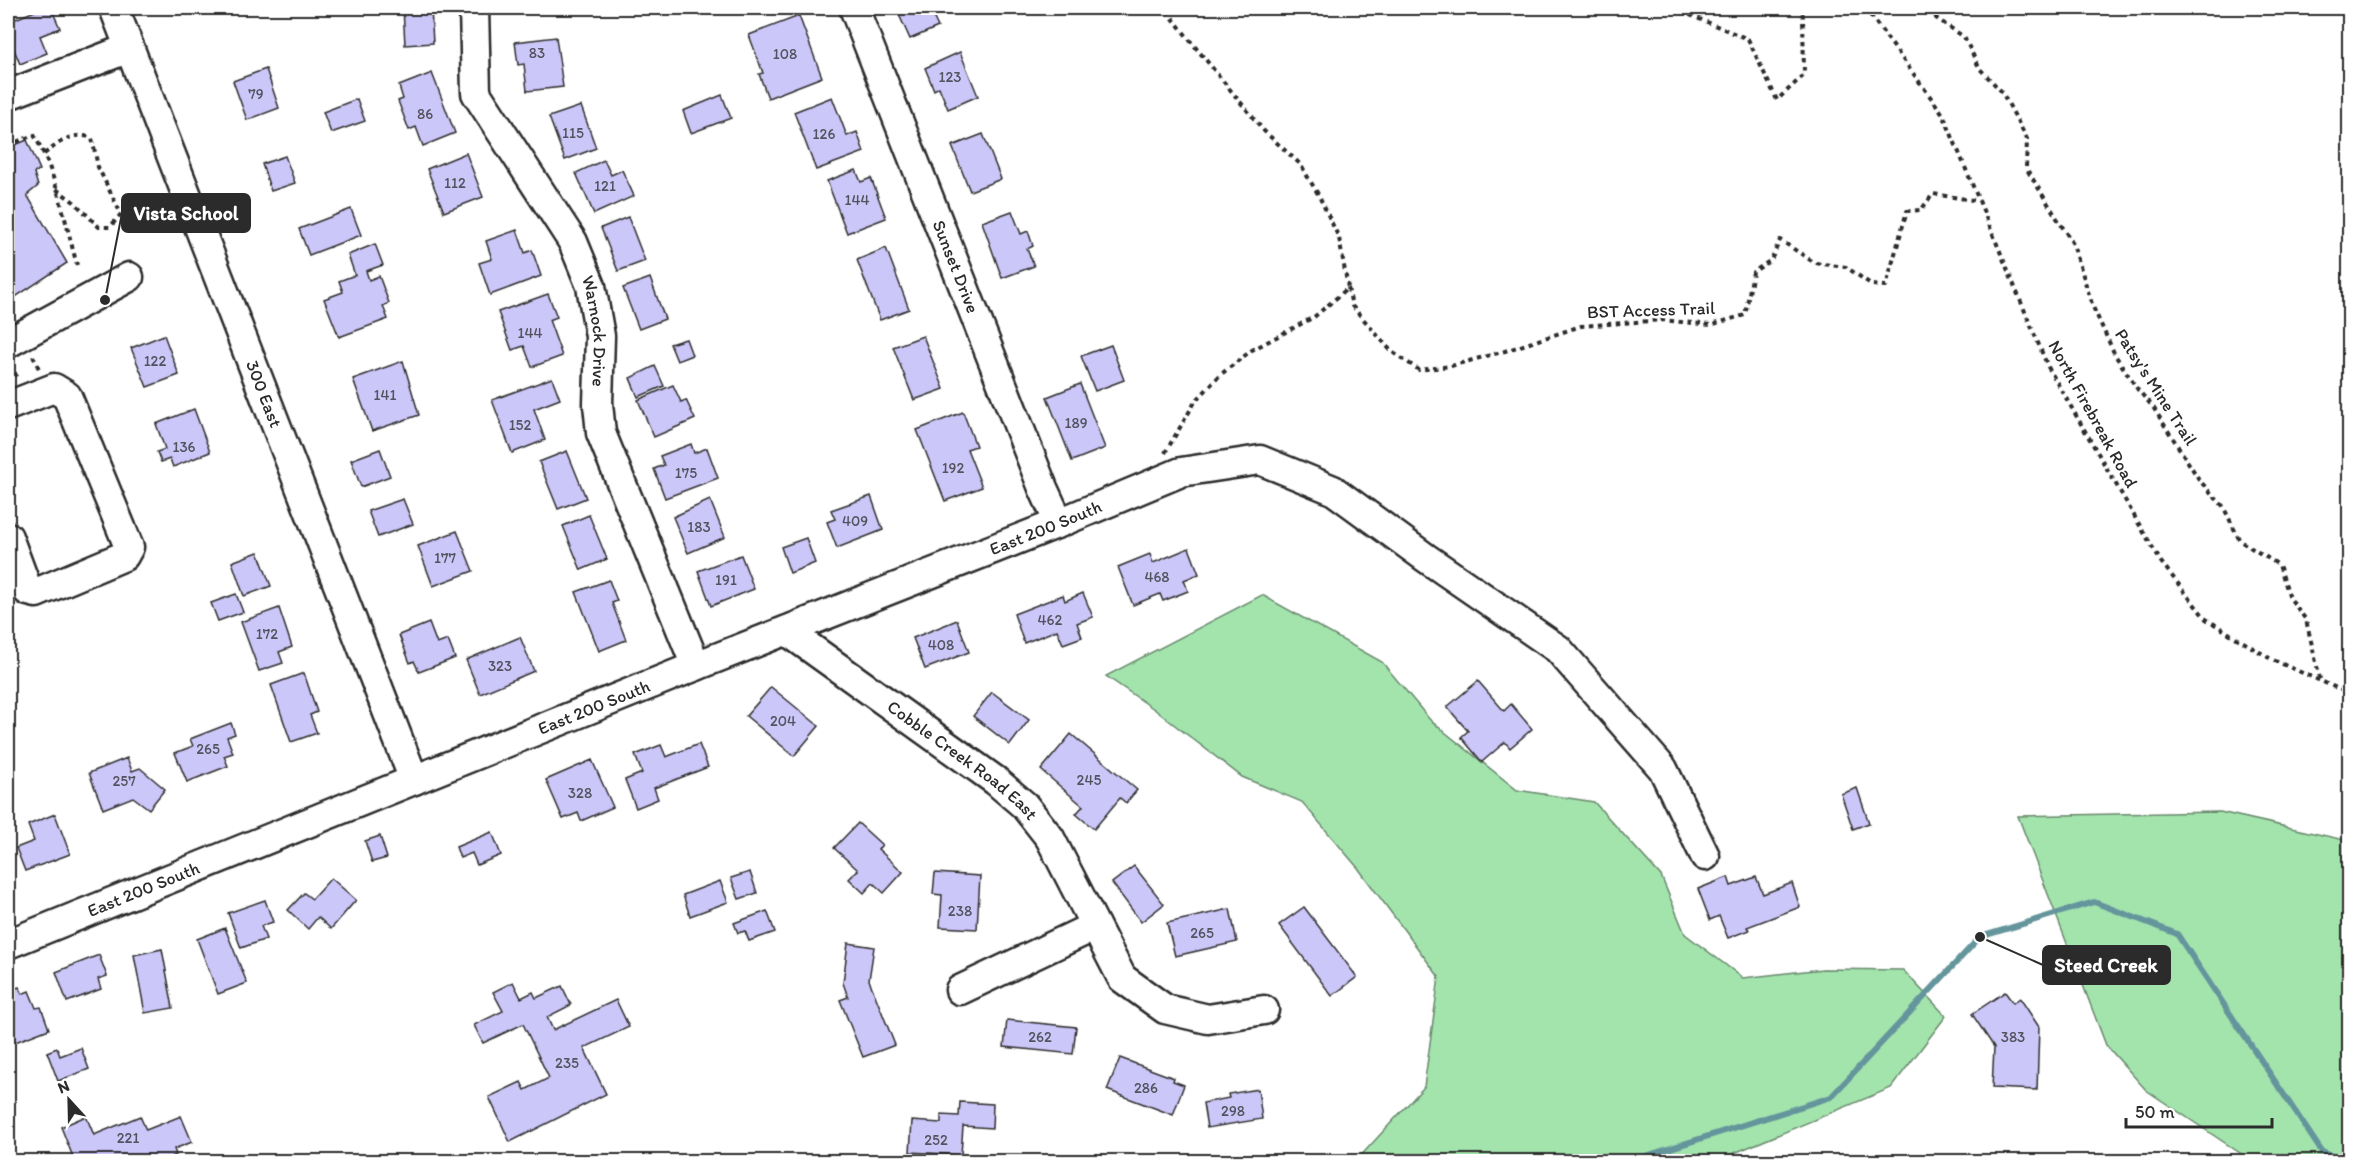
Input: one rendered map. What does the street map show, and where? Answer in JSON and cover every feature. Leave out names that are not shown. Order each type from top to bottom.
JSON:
[{"type":"street","name":"300 East","points":[[114,8],[414,780]]},
{"type":"street","name":"Warnock Drive","points":[[474,8],[476,93],[573,243],[591,286],[600,336],[598,404],[601,433],[696,666]]},
{"type":"street","name":"Sunset Drive","points":[[854,8],[1042,488],[1059,523]]},
{"type":"street","points":[[8,95],[129,48]]},
{"type":"street","points":[[8,344],[129,277]]},
{"type":"street","points":[[8,406],[54,388],[67,396],[129,547],[124,556],[36,593],[28,591],[8,537]]},
{"type":"street","name":"East 200 South","points":[[8,944],[696,666],[1059,523],[1172,463],[1260,460],[1333,490],[1426,558],[1558,649],[1663,769],[1705,856]]},
{"type":"street","name":"Cobble Creek Road East","points":[[787,631],[996,781],[1024,805],[1050,838],[1122,978],[1165,1009],[1208,1019],[1264,1010]]},
{"type":"street","points":[[960,990],[1095,926]]},
{"type":"path","name":"BST Access Trail","points":[[1167,8],[1185,35],[1264,131],[1300,164],[1318,194],[1339,238],[1352,306],[1392,352],[1419,370],[1451,366],[1581,326],[1664,320],[1710,325],[1745,315],[1753,272],[1771,261],[1780,240],[1815,263],[1846,267],[1872,285],[1886,286],[1907,212],[1921,210],[1933,194],[1979,202]]},
{"type":"path","points":[[1673,8],[1748,39],[1777,100],[1804,75],[1803,16],[1800,8]]},
{"type":"path","name":"North Firebreak Road","points":[[1865,8],[1943,114],[2048,367],[2161,562],[2206,619],[2271,658],[2349,694]]},
{"type":"path","name":"Patsy's Mine Trail","points":[[1932,8],[1936,18],[1964,37],[1980,69],[2002,92],[2007,101],[2027,139],[2026,168],[2073,244],[2093,307],[2115,355],[2138,390],[2153,407],[2200,481],[2223,506],[2240,541],[2279,565],[2290,598],[2306,620],[2320,679]]},
{"type":"path","points":[[44,154],[68,138],[81,134],[92,138],[98,167],[121,214],[110,227],[99,227],[74,202],[56,189]]},
{"type":"path","points":[[8,145],[34,135],[44,154],[56,189],[77,265]]},
{"type":"path","points":[[1172,463],[1195,402],[1220,375],[1252,350],[1314,317],[1347,288]]},
{"type":"green space","points":[[1262,595],[1382,662],[1431,721],[1517,790],[1594,802],[1661,876],[1685,934],[1743,978],[1823,969],[1903,970],[1946,1016],[1891,1088],[1715,1161],[1356,1161],[1424,1087],[1439,977],[1358,868],[1302,802],[1242,777],[1154,709],[1106,676]]},
{"type":"green space","points":[[2220,812],[2349,841],[2349,1161],[2252,1161],[2146,1090],[2106,1045],[2018,816]]},
{"type":"building","points":[[42,8],[51,8],[60,28],[40,36],[47,53],[20,64],[8,35],[8,22]]},
{"type":"building","points":[[403,8],[431,8],[433,43],[405,45]]},
{"type":"building","points":[[896,8],[929,8],[938,27],[910,39]]},
{"type":"building","points":[[799,16],[822,77],[768,98],[759,74],[763,73],[749,35]]},
{"type":"building","points":[[556,37],[563,87],[527,91],[524,64],[518,65],[515,42]]},
{"type":"building","points":[[960,52],[978,96],[948,109],[939,87],[934,90],[925,68]]},
{"type":"building","points":[[266,69],[279,108],[247,120],[233,81]]},
{"type":"building","points":[[432,73],[455,133],[423,146],[416,127],[409,130],[398,101],[403,99],[399,86]]},
{"type":"building","points":[[722,95],[731,118],[691,133],[683,111]]},
{"type":"building","points":[[832,97],[847,136],[857,132],[864,152],[816,170],[794,112]]},
{"type":"building","points":[[357,99],[365,121],[331,133],[323,112]]},
{"type":"building","points":[[581,106],[596,148],[565,160],[549,117]]},
{"type":"building","points":[[983,134],[1001,179],[970,191],[952,146]]},
{"type":"building","points":[[27,140],[40,170],[34,173],[38,186],[27,195],[67,263],[14,298],[8,286],[8,148]]},
{"type":"building","points":[[466,153],[483,197],[444,212],[427,169]]},
{"type":"building","points":[[285,156],[295,183],[271,191],[262,164]]},
{"type":"building","points":[[604,160],[611,175],[622,170],[634,196],[594,214],[576,173]]},
{"type":"building","points":[[856,170],[861,182],[871,178],[886,218],[847,233],[827,181]]},
{"type":"building","points":[[351,209],[361,235],[309,255],[299,229]]},
{"type":"building","points":[[1012,211],[1021,234],[1028,231],[1033,246],[1027,249],[1034,266],[1002,278],[982,222]]},
{"type":"building","points":[[628,217],[645,261],[618,271],[601,228]]},
{"type":"building","points":[[517,230],[525,253],[532,250],[541,276],[490,295],[479,263],[492,259],[486,241]]},
{"type":"building","points":[[375,244],[383,265],[366,271],[369,280],[379,276],[389,303],[383,306],[388,319],[339,337],[324,299],[343,292],[339,281],[355,275],[348,255]]},
{"type":"building","points":[[886,248],[909,309],[880,320],[857,260]]},
{"type":"building","points":[[650,278],[665,319],[639,329],[623,288]]},
{"type":"building","points":[[548,294],[557,317],[549,320],[562,356],[532,367],[524,346],[512,350],[498,312]]},
{"type":"building","points":[[164,335],[179,375],[147,387],[131,348]]},
{"type":"building","points":[[923,336],[944,389],[914,400],[893,347]]},
{"type":"building","points":[[686,339],[692,355],[677,361],[670,344]]},
{"type":"building","points":[[1111,345],[1124,380],[1095,391],[1081,356]]},
{"type":"building","points":[[403,361],[419,415],[372,431],[353,379]]},
{"type":"building","points":[[655,366],[664,386],[638,397],[630,378]]},
{"type":"building","points":[[552,378],[560,399],[534,409],[545,440],[512,453],[492,400]]},
{"type":"building","points":[[1080,384],[1105,448],[1072,461],[1047,397]]},
{"type":"building","points":[[673,385],[681,402],[686,400],[695,419],[654,437],[638,400]]},
{"type":"building","points":[[194,409],[210,452],[173,467],[170,459],[161,462],[157,452],[165,449],[156,424]]},
{"type":"building","points":[[963,412],[976,446],[967,449],[982,487],[945,501],[917,430]]},
{"type":"building","points":[[691,444],[694,453],[707,448],[718,478],[665,498],[654,469],[664,465],[660,456]]},
{"type":"building","points":[[380,449],[390,476],[361,487],[351,460]]},
{"type":"building","points":[[567,451],[586,498],[558,509],[539,462]]},
{"type":"building","points":[[871,496],[883,530],[837,548],[827,522],[835,519],[831,510]]},
{"type":"building","points":[[403,499],[413,524],[378,537],[368,511]]},
{"type":"building","points":[[710,500],[725,537],[688,553],[673,517]]},
{"type":"building","points":[[589,515],[607,559],[581,570],[563,526]]},
{"type":"building","points":[[457,531],[473,571],[433,586],[418,546]]},
{"type":"building","points":[[806,538],[815,563],[790,573],[781,547]]},
{"type":"building","points":[[1189,548],[1199,574],[1184,580],[1188,591],[1163,601],[1160,594],[1133,605],[1118,567],[1150,554],[1153,563]]},
{"type":"building","points":[[258,552],[271,586],[244,596],[232,562]]},
{"type":"building","points":[[741,555],[754,589],[711,606],[698,571]]},
{"type":"building","points":[[609,580],[617,601],[612,603],[626,640],[599,651],[576,592]]},
{"type":"building","points":[[1083,593],[1093,617],[1077,623],[1082,637],[1063,644],[1057,630],[1024,643],[1014,614],[1063,595],[1065,601]]},
{"type":"building","points":[[236,594],[243,612],[218,621],[211,603]]},
{"type":"building","points":[[279,608],[292,647],[279,652],[283,663],[259,671],[241,622]]},
{"type":"building","points":[[957,620],[969,652],[925,669],[913,638]]},
{"type":"building","points":[[429,623],[437,644],[448,640],[455,658],[419,672],[414,661],[410,663],[399,635]]},
{"type":"building","points":[[520,637],[534,671],[480,694],[466,660]]},
{"type":"building","points":[[304,673],[317,712],[310,715],[317,733],[291,742],[271,685]]},
{"type":"building","points":[[1478,681],[1504,711],[1511,704],[1532,729],[1510,748],[1505,742],[1482,762],[1461,737],[1468,731],[1447,707]]},
{"type":"building","points":[[771,687],[819,726],[794,756],[746,716]]},
{"type":"building","points":[[992,692],[1029,720],[1010,745],[973,716]]},
{"type":"building","points":[[231,723],[235,734],[227,737],[233,753],[224,756],[228,766],[187,782],[175,753],[193,746],[190,739]]},
{"type":"building","points":[[1071,734],[1137,790],[1126,803],[1120,798],[1094,829],[1076,814],[1083,806],[1041,770]]},
{"type":"building","points":[[699,744],[708,767],[654,788],[658,799],[636,808],[625,780],[642,773],[635,755],[661,745],[666,757]]},
{"type":"building","points":[[127,758],[132,771],[140,768],[165,789],[149,809],[133,797],[103,809],[89,773]]},
{"type":"building","points":[[592,760],[613,807],[581,821],[578,813],[563,819],[546,780]]},
{"type":"building","points":[[1857,788],[1869,823],[1853,829],[1841,794]]},
{"type":"building","points":[[55,814],[70,854],[25,871],[16,848],[34,841],[28,825]]},
{"type":"building","points":[[858,823],[882,845],[878,849],[903,872],[884,893],[873,883],[864,893],[849,879],[858,870],[834,848]]},
{"type":"building","points":[[492,832],[501,855],[477,865],[472,853],[460,858],[456,847]]},
{"type":"building","points":[[380,836],[387,858],[372,862],[365,841]]},
{"type":"building","points":[[1134,866],[1164,904],[1141,922],[1112,883]]},
{"type":"building","points":[[750,872],[757,893],[739,899],[731,878]]},
{"type":"building","points":[[935,873],[980,876],[977,929],[940,927],[942,895],[933,894]]},
{"type":"building","points":[[1728,877],[1731,886],[1756,877],[1763,894],[1792,883],[1800,907],[1747,927],[1749,930],[1728,938],[1719,916],[1710,920],[1698,889]]},
{"type":"building","points":[[331,878],[356,900],[331,929],[318,917],[308,929],[288,910],[304,893],[312,899]]},
{"type":"building","points":[[720,881],[728,902],[690,916],[683,895]]},
{"type":"building","points":[[265,900],[273,922],[261,926],[266,939],[241,948],[228,913]]},
{"type":"building","points":[[1304,907],[1357,977],[1332,996],[1279,925]]},
{"type":"building","points":[[1230,909],[1237,942],[1175,956],[1167,923]]},
{"type":"building","points":[[767,911],[775,932],[749,941],[745,931],[738,933],[734,923]]},
{"type":"building","points":[[225,928],[247,983],[218,994],[197,939]]},
{"type":"building","points":[[848,943],[874,947],[869,980],[895,1045],[863,1057],[840,1000],[848,997],[843,983]]},
{"type":"building","points":[[162,949],[173,1008],[145,1013],[134,955]]},
{"type":"building","points":[[99,955],[107,976],[98,979],[101,989],[67,1002],[56,972]]},
{"type":"building","points":[[513,982],[521,998],[533,992],[536,998],[562,986],[571,1005],[547,1017],[553,1030],[616,1000],[629,1027],[584,1048],[606,1094],[510,1142],[489,1097],[521,1082],[525,1090],[549,1078],[523,1024],[483,1043],[474,1025],[503,1011],[493,992]]},
{"type":"building","points":[[19,987],[22,994],[29,991],[36,1008],[41,1007],[49,1029],[10,1044],[8,1025],[12,1024],[8,1012],[8,991]]},
{"type":"building","points":[[2005,992],[2013,1003],[2020,998],[2039,1027],[2037,1090],[1992,1088],[1994,1047],[1972,1014]]},
{"type":"building","points":[[1007,1020],[1076,1027],[1073,1054],[1004,1047]]},
{"type":"building","points":[[57,1048],[60,1056],[81,1048],[89,1069],[58,1081],[47,1052]]},
{"type":"building","points":[[1120,1058],[1174,1078],[1173,1081],[1184,1085],[1173,1115],[1107,1090]]},
{"type":"building","points":[[1258,1089],[1262,1119],[1207,1128],[1203,1103],[1229,1098],[1228,1094]]},
{"type":"building","points":[[960,1102],[993,1104],[992,1128],[963,1126],[961,1155],[910,1152],[912,1121],[941,1123],[941,1115],[959,1116]]},
{"type":"building","points":[[86,1116],[94,1135],[140,1116],[146,1130],[181,1116],[192,1142],[174,1149],[176,1155],[160,1162],[75,1162],[61,1127]]},
{"type":"waterway","points":[[1627,1162],[1831,1097],[1980,937],[2094,902],[2177,934],[2322,1152],[2348,1162]]},
{"type":"place","name":"Vista School","points":[[105,300]]},
{"type":"place","name":"Steed Creek","points":[[1980,937]]}]
